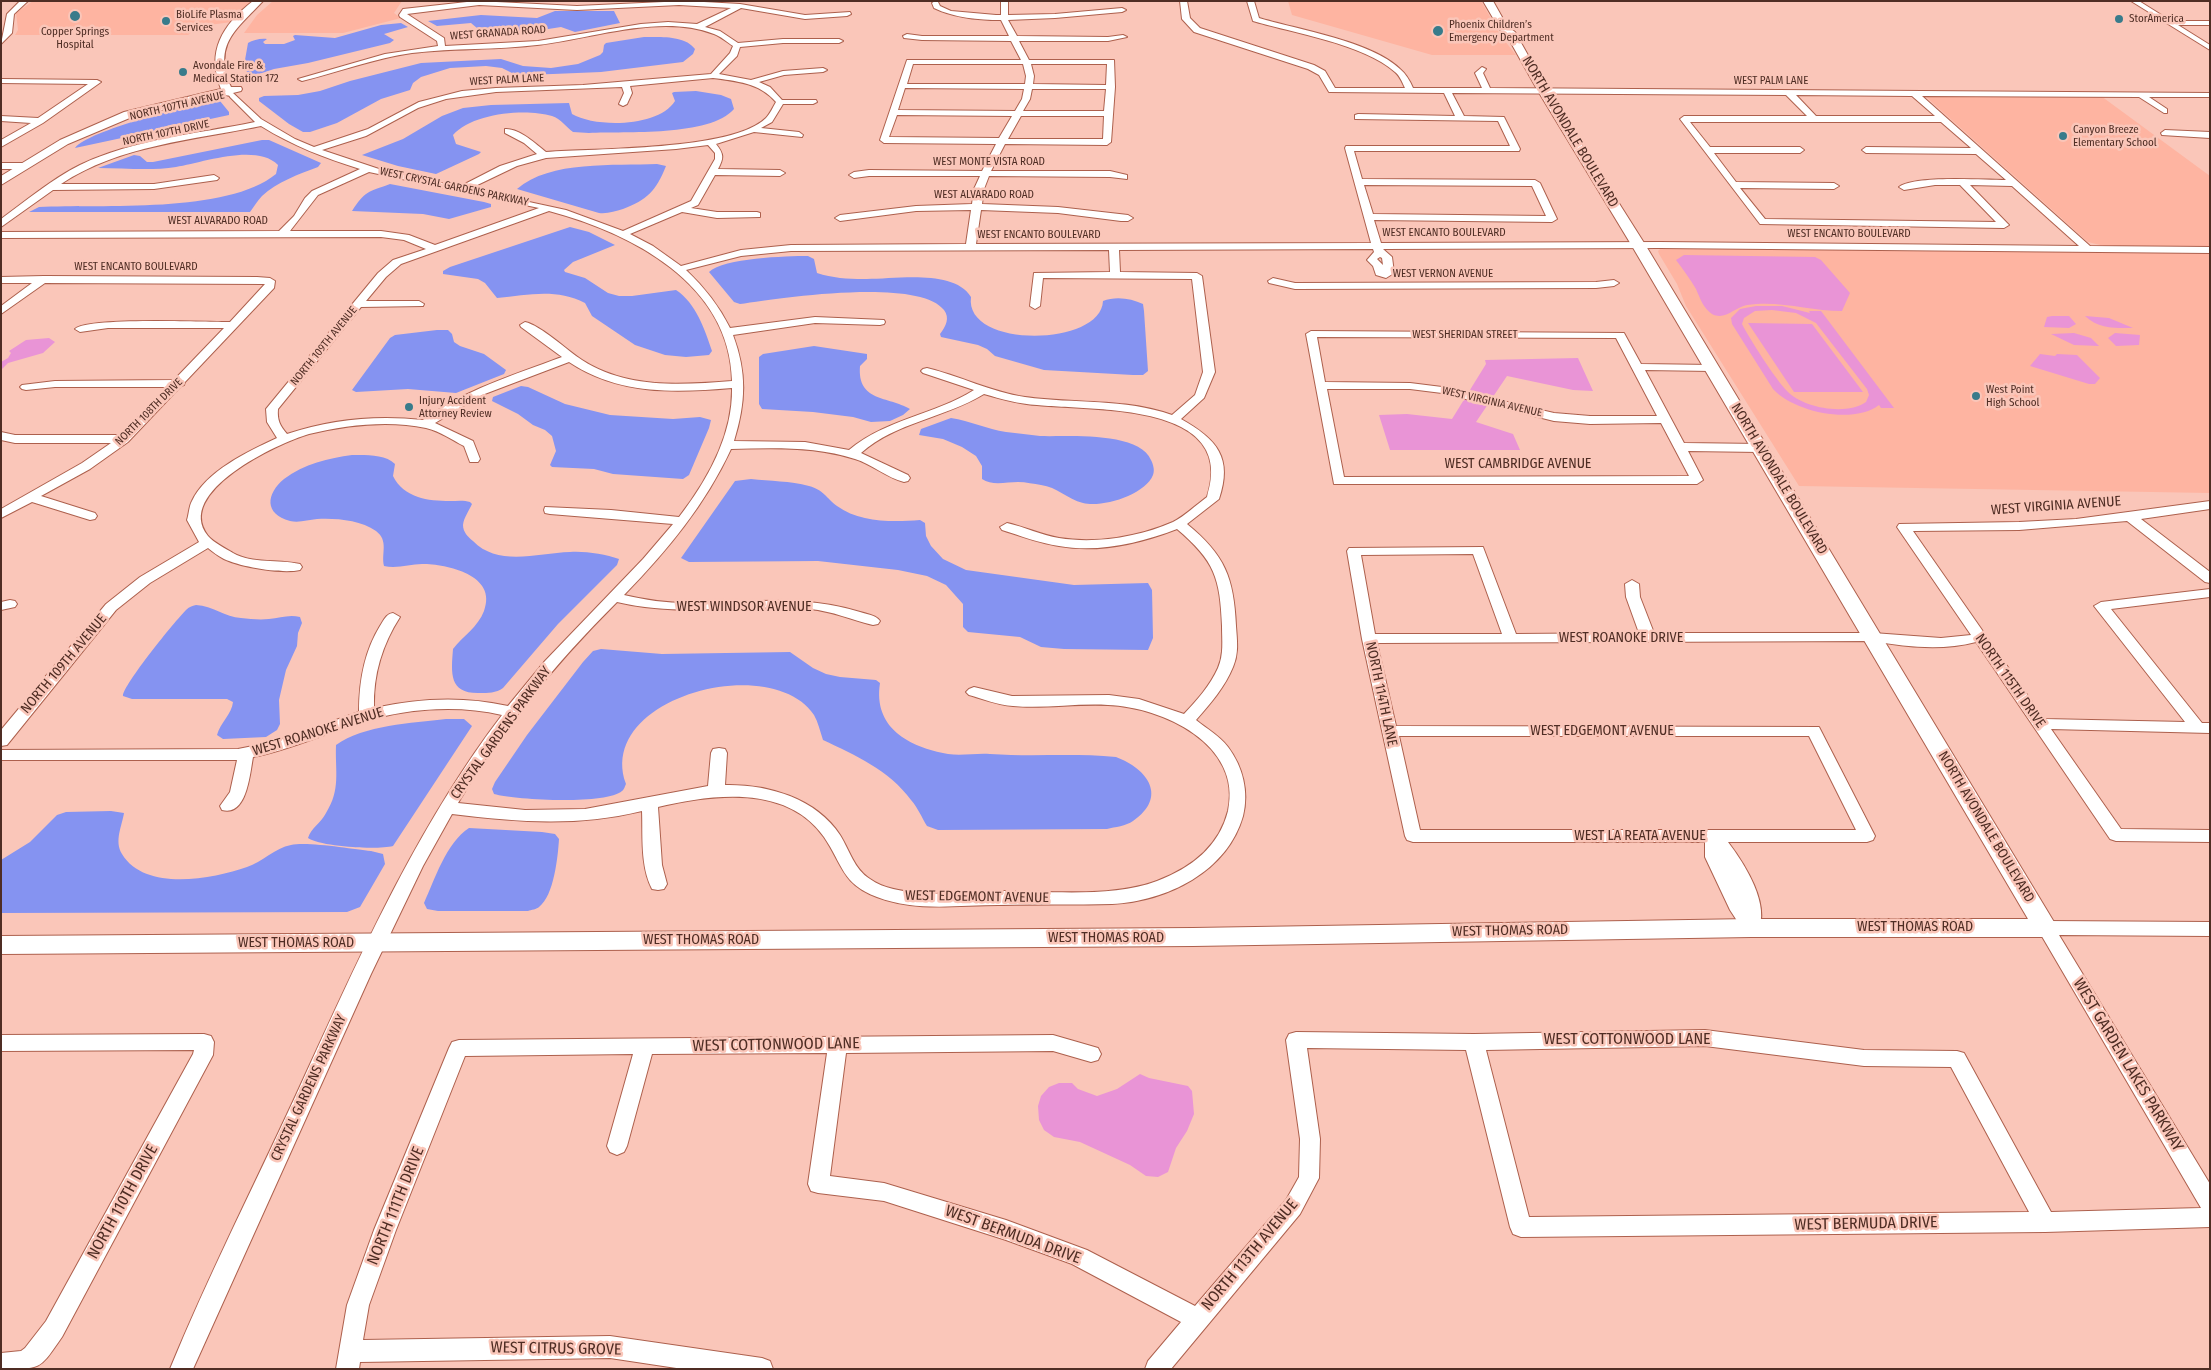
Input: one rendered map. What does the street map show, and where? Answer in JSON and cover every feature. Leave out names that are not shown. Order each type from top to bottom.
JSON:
[{"type":"main road","points":[[145,110],[199,91],[214,81],[228,35],[248,10],[259,1]]},
{"type":"main road","name":"NORTH 107TH AVENUE","points":[[232,92],[230,61],[233,45],[240,30],[268,1]]},
{"type":"main road","name":"NORTH AVONDALE BOULEVARD","points":[[1488,1],[1503,28],[1510,32],[1543,91],[1712,368],[2046,928]]},
{"type":"main road","name":"NORTH AVONDALE BOULEVARD","points":[[1500,1],[1513,28],[1510,32]]},
{"type":"main road","points":[[219,66],[230,61]]},
{"type":"main road","name":"NORTH 107TH AVENUE","points":[[219,66],[232,92]]},
{"type":"main road","name":"NORTH 107TH AVENUE","points":[[1,181],[70,139],[116,120],[145,110],[232,92]]},
{"type":"main road","name":"NORTH 107TH AVENUE","points":[[116,120],[232,92]]},
{"type":"main road","name":"WEST THOMAS ROAD","points":[[1,945],[1183,937],[1751,928],[2046,928]]},
{"type":"street","points":[[1,42],[8,33],[7,20],[9,14],[25,1]]},
{"type":"street","points":[[577,8],[583,1]]},
{"type":"street","points":[[970,247],[979,189],[1002,141],[1026,100],[1029,87],[1030,76],[1026,62],[1004,17],[1005,1]]},
{"type":"street","points":[[1183,1],[1186,19],[1191,26],[1204,34]]},
{"type":"street","points":[[1250,1],[1256,19],[1359,50],[1397,69],[1404,77],[1410,90]]},
{"type":"street","points":[[2134,1],[2210,48]]},
{"type":"street","points":[[442,49],[441,40],[403,15],[406,11],[499,3],[577,8],[672,3],[740,6],[795,16],[847,14]]},
{"type":"street","points":[[936,3],[936,7],[941,11],[954,14],[1004,17],[1085,16],[1122,10]]},
{"type":"street","points":[[698,27],[740,6]]},
{"type":"street","points":[[2194,14],[2210,23]]},
{"type":"street","points":[[2170,23],[2210,23]]},
{"type":"street","name":"WEST GRANADA ROAD","points":[[302,79],[390,55],[442,49],[541,43],[628,27],[666,25],[698,27],[720,33],[737,45]]},
{"type":"street","points":[[1190,37],[1204,34]]},
{"type":"street","name":"WEST PALM LANE","points":[[1204,34],[1311,67],[1322,73],[1332,90],[2210,95]]},
{"type":"street","points":[[907,36],[922,38],[1108,39],[1123,37]]},
{"type":"street","points":[[713,76],[734,54],[737,45],[783,41],[839,41]]},
{"type":"street","points":[[541,43],[548,48]]},
{"type":"street","points":[[910,62],[1026,62],[1110,62],[1110,114],[1107,142],[884,140],[910,62]]},
{"type":"street","points":[[1482,69],[1479,73],[1487,91]]},
{"type":"street","points":[[752,82],[783,72],[823,70]]},
{"type":"street","name":"WEST PALM LANE","points":[[314,150],[363,135],[412,107],[469,88],[625,84],[667,78],[713,76],[752,82]]},
{"type":"street","points":[[1,81],[97,82],[40,121],[1,144]]},
{"type":"street","points":[[8,90],[21,81]]},
{"type":"street","points":[[462,189],[513,164],[544,155],[590,150],[678,147],[711,143],[755,130],[774,118],[779,110],[780,102],[774,93],[752,82]]},
{"type":"street","points":[[623,104],[628,93],[625,84]]},
{"type":"street","points":[[902,86],[1111,87]]},
{"type":"street","points":[[1447,91],[1460,119]]},
{"type":"street","name":"WEST CRYSTAL GARDENS PARKWAY","points":[[232,92],[242,106],[264,123],[284,137],[314,150],[368,169],[578,216],[622,234],[652,250],[680,269]]},
{"type":"street","points":[[1789,93],[1814,119]]},
{"type":"street","points":[[1914,94],[2088,249]]},
{"type":"street","points":[[2141,95],[2164,111]]},
{"type":"street","points":[[780,102],[813,102]]},
{"type":"street","points":[[894,112],[1110,114]]},
{"type":"street","points":[[1358,117],[1501,119],[1516,149],[1349,148],[1377,249],[1387,257],[1384,268],[1390,287]]},
{"type":"street","points":[[1,118],[40,121]]},
{"type":"street","points":[[1943,120],[1684,119],[1758,218],[1764,222],[2004,225],[1963,183]]},
{"type":"street","name":"NORTH 107TH DRIVE","points":[[1,224],[52,187],[86,166],[125,152],[264,123]]},
{"type":"street","points":[[755,130],[799,135]]},
{"type":"street","points":[[508,132],[527,141],[544,155]]},
{"type":"street","points":[[2166,133],[2210,135]]},
{"type":"street","points":[[622,234],[684,210],[698,199],[720,155],[711,143]]},
{"type":"street","points":[[1706,150],[1800,150]]},
{"type":"street","points":[[1866,150],[1978,151]]},
{"type":"street","points":[[1,166],[24,166]]},
{"type":"street","points":[[282,234],[298,217],[308,200],[315,193],[368,169]]},
{"type":"street","points":[[713,172],[780,173]]},
{"type":"street","name":"WEST MONTE VISTA ROAD","points":[[854,176],[869,173],[986,173],[1110,174],[1124,177]]},
{"type":"street","points":[[52,187],[162,186],[194,183],[214,178]]},
{"type":"street","points":[[1359,182],[1535,183],[1552,219],[1368,217]]},
{"type":"street","points":[[1904,188],[1935,182],[2014,183]]},
{"type":"street","points":[[1733,185],[1834,186]]},
{"type":"street","name":"WEST ALVARADO ROAD","points":[[840,218],[923,207],[1036,208],[1078,211],[1109,218],[1128,218]]},
{"type":"street","name":"NORTH 109TH AVENUE","points":[[285,439],[276,429],[271,418],[272,409],[382,275],[398,262],[548,208]]},
{"type":"street","points":[[684,210],[717,215],[757,215]]},
{"type":"street","points":[[1905,224],[1925,247]]},
{"type":"street","name":"WEST ALVARADO ROAD","points":[[1,234],[381,234],[406,238],[433,248]]},
{"type":"street","name":"WEST ENCANTO BOULEVARD","points":[[680,269],[734,255],[776,248],[1114,247],[1377,249],[1638,246],[2210,250]]},
{"type":"street","points":[[1114,247],[1115,275]]},
{"type":"street","name":"CRYSTAL GARDENS PARKWAY","points":[[181,1369],[377,942],[446,808],[478,758],[551,664],[652,559],[682,521],[698,500],[727,445],[737,410],[739,384],[736,356],[728,332],[712,304],[680,269]]},
{"type":"street","points":[[1035,306],[1038,275],[1197,276],[1209,372],[1200,396],[1175,419]]},
{"type":"street","name":"WEST ENCANTO BOULEVARD","points":[[1,280],[270,281]]},
{"type":"street","points":[[1,311],[44,280]]},
{"type":"street","name":"NORTH 108TH DRIVE","points":[[1,514],[86,466],[124,439],[180,383],[270,286],[270,281]]},
{"type":"street","name":"WEST VERNON AVENUE","points":[[1273,281],[1295,286],[1390,287],[1596,285],[1614,283]]},
{"type":"street","points":[[358,304],[419,304]]},
{"type":"street","points":[[728,332],[815,320],[880,322]]},
{"type":"street","points":[[80,330],[108,325],[233,325]]},
{"type":"street","points":[[525,325],[572,357],[603,375],[648,386],[675,388],[739,384]]},
{"type":"street","name":"WEST SHERIDAN STREET","points":[[1320,385],[1311,334],[1620,335],[1637,367]]},
{"type":"street","points":[[426,424],[443,410],[473,395],[572,357]]},
{"type":"street","points":[[1712,368],[1637,367],[1679,447],[1760,448]]},
{"type":"street","points":[[928,371],[1010,398],[1037,402],[1141,408],[1175,419],[1202,436],[1215,454],[1219,470],[1213,499],[1179,524],[1158,533],[1130,541],[1066,543],[1007,527]]},
{"type":"street","points":[[26,387],[55,384],[180,383]]},
{"type":"street","name":"WEST VIRGINIA AVENUE","points":[[1320,385],[1410,386],[1442,390],[1554,416],[1590,420],[1665,420]]},
{"type":"street","name":"WEST CAMBRIDGE AVENUE","points":[[1320,385],[1338,481],[1697,480],[1679,447]]},
{"type":"street","points":[[852,454],[870,439],[898,426],[940,412],[971,398],[984,389]]},
{"type":"street","points":[[295,568],[229,557],[207,543],[197,533],[194,518],[197,504],[217,477],[241,460],[285,439],[331,426],[361,422],[394,421],[426,424],[469,444],[474,459]]},
{"type":"street","points":[[1,436],[15,439],[124,439]]},
{"type":"street","points":[[727,445],[805,446],[852,454],[904,478]]},
{"type":"street","points":[[30,498],[90,516]]},
{"type":"street","name":"WEST VIRGINIA AVENUE","points":[[1904,527],[2014,527],[2130,517],[2210,505]]},
{"type":"street","points":[[550,510],[682,521]]},
{"type":"street","points":[[2130,517],[2210,579]]},
{"type":"street","points":[[974,692],[1012,701],[1109,700],[1132,703],[1187,721],[1214,691],[1230,657],[1228,600],[1218,563],[1204,544],[1179,524]]},
{"type":"street","name":"NORTH 115TH DRIVE","points":[[1904,527],[2116,835],[2210,836]]},
{"type":"street","name":"NORTH 109TH AVENUE","points":[[1,741],[130,589],[168,564],[207,543]]},
{"type":"street","name":"NORTH 114TH LANE","points":[[1413,836],[1389,731],[1354,551],[1478,550],[1510,638]]},
{"type":"street","points":[[1632,584],[1633,597],[1648,638]]},
{"type":"street","points":[[2204,728],[2101,606],[2210,593]]},
{"type":"street","name":"WEST WINDSOR AVENUE","points":[[615,597],[631,602],[678,607],[810,606],[852,614],[873,621]]},
{"type":"street","points":[[367,716],[365,692],[368,673],[374,650],[382,632],[393,616]]},
{"type":"street","name":"WEST ROANOKE DRIVE","points":[[1370,639],[1873,637],[1899,641],[1965,642],[1979,637]]},
{"type":"street","name":"WEST ROANOKE AVENUE","points":[[1,755],[246,754],[304,738],[367,716],[424,706],[456,704],[495,707],[513,712]]},
{"type":"street","name":"WEST EDGEMONT AVENUE","points":[[446,808],[546,816],[602,814],[716,790],[749,791],[782,798],[813,813],[835,840],[845,865],[856,878],[871,888],[911,899],[1116,897],[1160,887],[1186,876],[1215,855],[1232,830],[1237,808],[1236,779],[1222,750],[1187,721]]},
{"type":"street","points":[[2040,724],[2204,728]]},
{"type":"street","name":"WEST EDGEMONT AVENUE","points":[[1389,731],[1814,731],[1867,836]]},
{"type":"street","points":[[716,790],[719,753]]},
{"type":"street","points":[[228,806],[238,794],[246,754]]},
{"type":"street","points":[[650,803],[653,865],[658,884]]},
{"type":"street","name":"WEST LA REATA AVENUE","points":[[1413,836],[1867,836]]},
{"type":"street","points":[[1713,836],[1714,857],[1736,905],[1751,928]]},
{"type":"street","name":"WEST THOMAS ROAD","points":[[2046,928],[2210,929]]},
{"type":"street","name":"WEST GARDEN LAKES PARKWAY","points":[[2046,928],[2210,1203]]},
{"type":"street","name":"WEST COTTONWOOD LANE","points":[[1296,1040],[1474,1042],[1705,1038],[1864,1058],[1956,1059],[2044,1222]]},
{"type":"street","name":"NORTH 113TH AVENUE","points":[[1156,1369],[1293,1207],[1309,1178],[1310,1139],[1296,1040]]},
{"type":"street","name":"NORTH 110TH DRIVE","points":[[1,1043],[204,1042],[204,1055],[54,1328],[33,1358],[14,1364],[1,1364]]},
{"type":"street","name":"WEST BERMUDA DRIVE","points":[[1474,1042],[1522,1227],[2044,1222],[2210,1216]]},
{"type":"street","name":"WEST COTTONWOOD LANE","points":[[460,1048],[644,1048],[838,1044],[1053,1043],[1091,1054]]},
{"type":"street","name":"WEST BERMUDA DRIVE","points":[[838,1044],[818,1184],[884,1192],[1006,1230],[1079,1257],[1197,1319]]},
{"type":"street","name":"NORTH 111TH DRIVE","points":[[348,1360],[358,1305],[386,1230],[460,1048]]},
{"type":"street","points":[[617,1146],[644,1048]]},
{"type":"street","name":"WEST CITRUS GROVE","points":[[348,1360],[610,1348],[762,1369]]},
{"type":"shaded area","points":[[33,1],[254,1],[232,22],[201,26],[188,35],[15,35],[18,30],[16,13]]},
{"type":"shaded area","points":[[273,1],[402,1],[394,13],[401,18],[343,33],[244,33],[257,15]]},
{"type":"shaded area","points":[[1288,1],[1481,1],[1501,36],[1516,55],[1432,55],[1292,15]]},
{"type":"shaded area","name":"Canyon Breeze Elementary School","points":[[1926,95],[2101,96],[2210,176],[2210,247],[2104,246],[2088,242]]},
{"type":"shaded area","name":"West Point High School","points":[[1660,249],[2210,253],[2210,493],[1799,486],[1686,306],[1677,284],[1659,254],[1658,251]]},
{"type":"shaded area","points":[[1684,255],[1815,257],[1821,260],[1850,293],[1842,311],[1759,304],[1743,306],[1726,315],[1717,316],[1709,312],[1704,306],[1696,289],[1676,260]]},
{"type":"shaded area","points":[[1756,306],[1782,306],[1810,313],[1809,311],[1821,311],[1894,408],[1881,408],[1879,405],[1868,411],[1840,415],[1809,409],[1783,397],[1773,389],[1732,324],[1731,318],[1740,309]],"holes":[[[1772,310],[1796,313],[1816,323],[1867,389],[1869,395],[1866,402],[1847,409],[1814,406],[1794,397],[1782,386],[1742,324],[1744,318],[1755,311]]]},
{"type":"shaded area","points":[[2069,316],[2076,324],[2069,328],[2044,327],[2047,317]]},
{"type":"shaded area","points":[[2085,316],[2109,318],[2133,328],[2101,326]]},
{"type":"shaded area","points":[[1748,323],[1812,324],[1863,392],[1794,392]]},
{"type":"shaded area","points":[[2074,333],[2091,338],[2099,346],[2074,345],[2051,334]]},
{"type":"shaded area","points":[[2115,333],[2140,335],[2139,345],[2116,346],[2108,338]]},
{"type":"shaded area","points":[[49,338],[55,342],[43,353],[8,363],[1,370],[1,362],[8,358],[11,353],[9,351],[26,340]]},
{"type":"shaded area","points":[[2040,354],[2055,356],[2057,354],[2077,355],[2100,378],[2095,384],[2089,384],[2030,366]]},
{"type":"shaded area","points":[[1578,358],[1593,391],[1573,390],[1507,376],[1476,422],[1513,434],[1520,450],[1390,450],[1379,415],[1407,414],[1452,419],[1486,364],[1485,360]]},
{"type":"shaded area","points":[[1140,1074],[1149,1078],[1188,1086],[1192,1091],[1194,1114],[1187,1131],[1176,1148],[1168,1172],[1158,1177],[1146,1176],[1130,1165],[1080,1142],[1054,1137],[1044,1130],[1039,1120],[1038,1106],[1041,1096],[1049,1087],[1059,1083],[1072,1083],[1078,1089],[1097,1096],[1117,1089]]},
{"type":"water","points":[[555,11],[614,11],[620,23],[575,32],[561,27],[523,33],[484,34],[471,23],[437,26],[428,21],[481,15],[537,18]]},
{"type":"water","points":[[401,23],[408,27],[384,34],[394,40],[390,43],[308,63],[274,69],[256,75],[247,74],[245,60],[248,43],[255,40],[267,39],[263,42],[265,44],[284,44],[295,40],[293,36],[295,35],[335,38],[381,25]]},
{"type":"water","points":[[644,37],[678,39],[691,44],[695,49],[693,54],[683,62],[601,72],[516,75],[502,68],[486,66],[450,68],[421,77],[413,83],[410,90],[381,99],[337,123],[310,132],[303,132],[289,124],[259,101],[259,98],[264,96],[298,95],[320,91],[350,81],[421,63],[501,59],[523,66],[551,68],[578,64],[600,55],[606,43]]},
{"type":"water","points":[[696,91],[721,95],[731,99],[734,109],[722,118],[706,124],[666,131],[644,132],[573,132],[555,117],[528,112],[486,117],[462,128],[453,135],[456,144],[481,152],[436,174],[398,166],[362,155],[403,139],[442,116],[463,108],[491,105],[569,103],[572,114],[583,119],[596,122],[626,122],[656,116],[667,110],[675,101],[672,93],[674,92]]},
{"type":"water","points":[[220,101],[229,112],[229,115],[75,148],[84,141],[118,127],[162,113]]},
{"type":"water","points":[[269,140],[321,163],[318,167],[274,187],[262,196],[250,212],[29,212],[39,207],[129,206],[196,201],[227,196],[254,187],[276,174],[278,165],[256,155],[243,155],[228,156],[167,168],[98,168],[134,155],[140,156],[147,162],[153,162]]},
{"type":"water","points":[[657,164],[666,166],[650,194],[631,206],[608,213],[599,213],[517,189],[547,173],[565,169],[584,166]]},
{"type":"water","points":[[390,184],[484,202],[491,204],[491,207],[449,219],[423,214],[352,211],[360,199],[368,193]]},
{"type":"water","points":[[570,227],[589,232],[615,245],[573,262],[564,270],[565,272],[585,278],[608,293],[619,296],[676,290],[689,302],[699,318],[712,351],[709,355],[686,357],[665,355],[635,345],[592,316],[585,303],[574,298],[553,294],[531,294],[497,298],[485,283],[478,279],[443,274],[443,271],[450,267]]},
{"type":"water","points":[[808,256],[814,259],[817,273],[828,276],[857,279],[921,278],[951,282],[962,288],[971,297],[975,314],[988,326],[1009,333],[1034,336],[1059,334],[1081,327],[1096,316],[1103,301],[1118,298],[1138,302],[1143,304],[1148,371],[1143,375],[1133,375],[1044,370],[995,356],[987,349],[978,345],[941,337],[940,334],[947,319],[944,310],[930,300],[907,294],[847,292],[740,304],[734,302],[709,272],[717,267],[741,261],[771,257]]},
{"type":"water","points":[[448,330],[452,334],[454,342],[484,354],[506,370],[504,374],[456,393],[408,389],[356,392],[352,390],[390,338],[395,335]]},
{"type":"water","points":[[814,346],[867,354],[867,359],[860,366],[860,378],[863,386],[876,396],[910,409],[903,415],[890,421],[871,422],[853,417],[813,412],[762,409],[759,404],[759,357],[763,354]]},
{"type":"water","points":[[521,386],[528,387],[565,404],[610,415],[673,419],[700,417],[711,420],[689,475],[683,479],[613,474],[594,469],[552,467],[550,465],[556,451],[552,436],[518,414],[492,401],[493,397]]},
{"type":"water","points":[[951,418],[1006,432],[1040,436],[1083,436],[1117,440],[1132,444],[1144,451],[1152,462],[1154,473],[1141,489],[1122,498],[1101,504],[1083,503],[1047,486],[1021,482],[999,483],[986,481],[982,479],[982,466],[976,456],[962,447],[943,439],[919,435],[921,429]]},
{"type":"water","points":[[352,455],[375,456],[391,461],[395,464],[393,476],[398,483],[403,489],[417,497],[442,501],[470,502],[472,504],[465,517],[463,528],[469,538],[483,549],[494,554],[519,557],[588,552],[619,559],[617,565],[558,624],[503,688],[495,692],[486,693],[462,690],[457,686],[452,674],[453,649],[474,627],[484,611],[486,599],[484,588],[477,580],[468,574],[444,566],[422,564],[394,567],[384,566],[382,539],[370,527],[340,519],[290,521],[276,514],[272,509],[271,497],[284,479],[300,469],[317,462]]},
{"type":"water","points":[[751,479],[809,486],[822,492],[846,512],[856,516],[888,521],[920,520],[925,523],[926,536],[931,546],[943,559],[966,570],[1074,585],[1148,583],[1152,590],[1153,638],[1148,650],[1041,647],[1020,637],[968,632],[963,627],[963,604],[946,585],[927,576],[898,570],[818,561],[689,562],[681,558],[735,481]]},
{"type":"water","points":[[196,605],[241,618],[273,619],[288,616],[300,617],[302,623],[298,633],[297,646],[286,670],[279,700],[280,724],[277,730],[266,737],[223,739],[217,735],[232,706],[233,702],[227,699],[132,699],[123,696],[131,679],[161,639],[186,610]]},
{"type":"water","points":[[601,649],[662,654],[790,652],[813,668],[826,674],[876,680],[880,683],[879,699],[882,712],[888,723],[897,733],[920,746],[953,755],[1084,755],[1116,757],[1127,762],[1145,776],[1150,784],[1150,803],[1144,812],[1130,823],[1107,829],[938,830],[927,826],[916,806],[902,789],[882,772],[871,764],[823,740],[814,715],[792,696],[762,687],[727,686],[692,693],[661,708],[636,728],[623,754],[626,784],[623,790],[613,795],[580,800],[560,800],[521,798],[494,794],[492,789],[495,782],[527,735],[583,662],[593,651]]},
{"type":"water","points":[[446,719],[464,719],[472,726],[393,846],[375,848],[350,847],[325,844],[308,838],[311,831],[324,817],[334,796],[336,745],[347,738],[374,729]]},
{"type":"water","points":[[111,811],[124,813],[119,834],[122,854],[133,866],[146,874],[162,878],[198,878],[233,871],[253,865],[285,847],[298,844],[371,851],[383,854],[385,864],[360,907],[347,912],[1,913],[1,860],[30,842],[57,815],[66,812]]},
{"type":"water","points":[[469,828],[555,834],[559,839],[552,885],[544,902],[539,907],[528,911],[438,911],[427,909],[424,903],[442,862],[454,843]]},
{"type":"place","name":"Copper Springs Hospital","points":[[75,16]]},
{"type":"place","name":"StorAmerica","points":[[2119,19]]},
{"type":"place","name":"BioLife Plasma Services","points":[[166,21]]},
{"type":"place","name":"Phoenix Children’s Emergency Department","points":[[1438,31]]},
{"type":"place","name":"Avondale Fire & Medical Station 172","points":[[183,72]]},
{"type":"place","name":"Canyon Breeze Elementary School","points":[[2063,136]]},
{"type":"place","name":"West Point High School","points":[[1976,396]]},
{"type":"place","name":"Injury Accident Attorney Review","points":[[409,407]]}]
